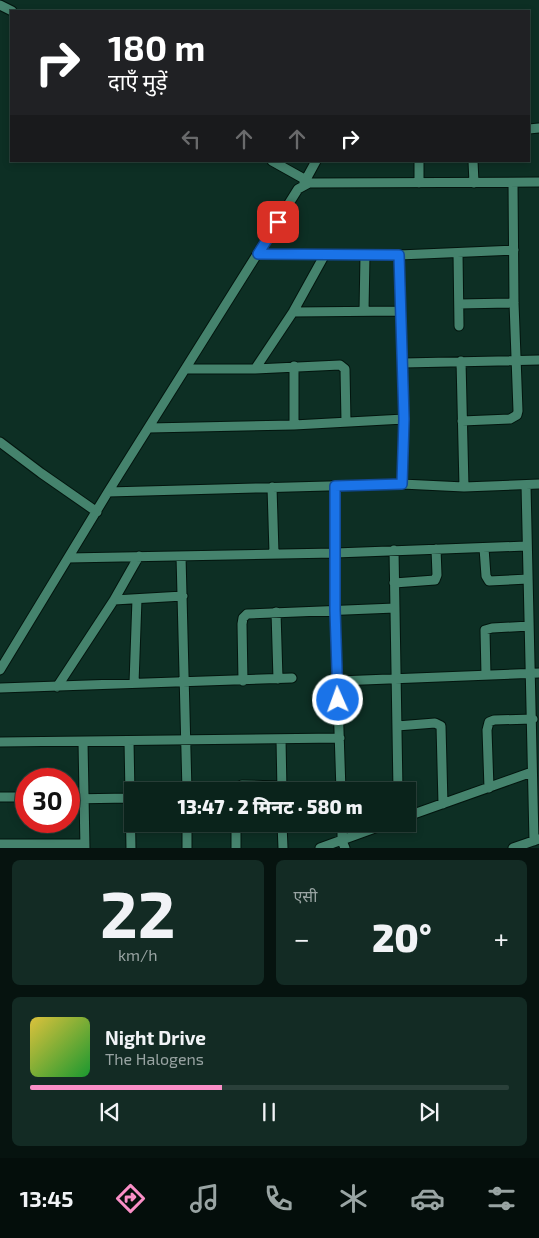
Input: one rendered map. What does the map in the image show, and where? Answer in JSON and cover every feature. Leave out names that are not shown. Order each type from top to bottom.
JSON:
[{"type":"street","points":[[274,162],[304,182],[317,183],[539,182]]},
{"type":"street","points":[[0,670],[108,492],[315,162]]},
{"type":"street","points":[[418,162],[419,183]]},
{"type":"street","points":[[473,162],[474,183]]},
{"type":"street","points":[[462,421],[510,419],[517,415],[513,183]]},
{"type":"street","points":[[258,254],[324,256],[399,255],[514,250]]},
{"type":"street","points":[[458,253],[460,326]]},
{"type":"street","points":[[364,311],[365,255]]},
{"type":"street","points":[[399,255],[404,419],[402,484]]},
{"type":"street","points":[[255,369],[293,312],[324,256]]},
{"type":"street","points":[[459,304],[514,303]]},
{"type":"street","points":[[293,312],[401,311]]},
{"type":"street","points":[[402,363],[539,360]]},
{"type":"street","points":[[461,361],[464,488]]},
{"type":"street","points":[[186,369],[255,369],[337,364],[345,369],[346,422]]},
{"type":"street","points":[[294,366],[294,425]]},
{"type":"street","points":[[149,428],[294,425],[404,419]]},
{"type":"street","points":[[0,442],[97,512]]},
{"type":"street","points":[[108,492],[402,484],[464,488],[539,484]]},
{"type":"street","points":[[513,848],[537,840],[532,772],[532,719],[535,673],[529,626],[526,485]]},
{"type":"street","points":[[335,486],[335,610],[341,782]]},
{"type":"street","points":[[272,487],[274,553]]},
{"type":"street","points":[[68,558],[335,553],[526,546]]},
{"type":"street","points":[[484,548],[486,576],[489,581],[528,579]]},
{"type":"street","points":[[394,583],[435,580],[437,575],[436,549]]},
{"type":"street","points":[[394,550],[398,782]]},
{"type":"street","points":[[56,687],[114,600],[139,556]]},
{"type":"street","points":[[182,556],[187,782]]},
{"type":"street","points":[[114,600],[184,596]]},
{"type":"street","points":[[134,683],[137,599]]},
{"type":"street","points":[[243,681],[242,624],[243,618],[247,614],[395,608]]},
{"type":"street","points":[[276,612],[278,679]]},
{"type":"street","points":[[486,675],[485,630],[529,626]]},
{"type":"street","points":[[338,681],[535,673]]},
{"type":"street","points":[[0,688],[292,678]]},
{"type":"street","points":[[489,788],[489,722],[494,720],[532,719]]},
{"type":"street","points":[[397,726],[435,723],[441,726],[442,804]]},
{"type":"street","points":[[0,742],[340,738]]},
{"type":"street","points":[[281,739],[282,782]]},
{"type":"street","points":[[129,741],[130,782]]},
{"type":"street","points":[[0,844],[85,846],[83,742]]},
{"type":"street","points":[[416,813],[532,772]]},
{"type":"street","points":[[0,797],[15,798]]},
{"type":"street","points":[[80,799],[124,798]]},
{"type":"street","points":[[130,832],[130,848]]},
{"type":"street","points":[[187,832],[187,848]]},
{"type":"street","points":[[236,832],[236,848]]},
{"type":"street","points":[[282,832],[283,848]]},
{"type":"street","points":[[320,848],[344,844],[369,832]]},
{"type":"route","points":[[278,222],[258,254],[324,256],[399,255],[404,419],[402,484],[335,486],[335,610],[338,700]]}]
